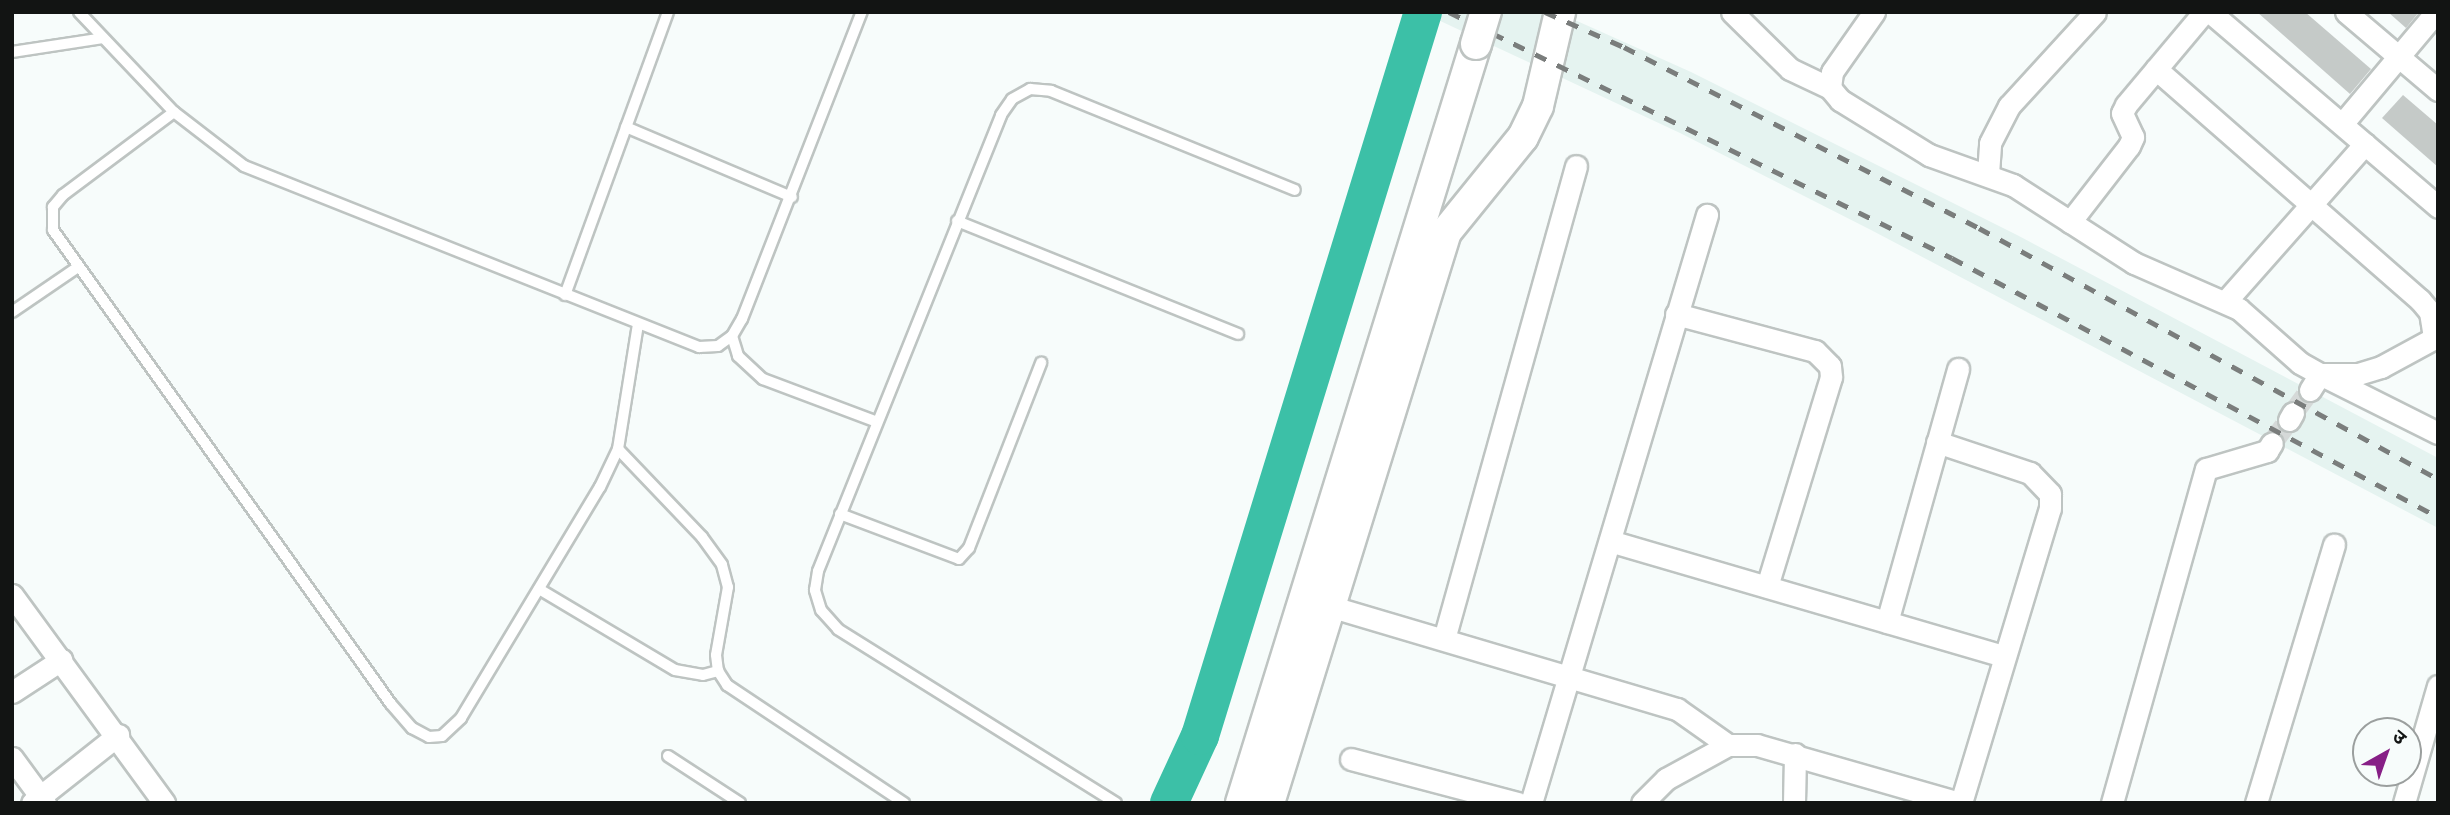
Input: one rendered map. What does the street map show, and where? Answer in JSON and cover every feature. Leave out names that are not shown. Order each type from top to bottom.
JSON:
[{"type":"street","points":[[1241,803],[1486,12]]},
{"type":"street","points":[[1269,803],[1446,232],[1524,136],[1538,106],[1560,12]]},
{"type":"street","points":[[1732,12],[1790,69],[1830,88],[1840,100],[1929,155],[1988,174],[2134,263],[2225,302],[2315,382],[2438,433]]},
{"type":"street","points":[[1830,88],[1832,72],[1874,12]]},
{"type":"street","points":[[1988,174],[1990,144],[2008,106],[2095,12]]},
{"type":"street","points":[[2070,222],[2129,146],[2132,130],[2122,113],[2204,12]]},
{"type":"street","points":[[2210,12],[2438,207]]},
{"type":"street","points":[[2346,12],[2438,90]]},
{"type":"street","points":[[2342,124],[2435,12]]},
{"type":"street","points":[[2156,69],[2312,202],[2430,312],[2436,336],[2381,367],[2315,382]]},
{"type":"street","points":[[2225,302],[2365,144]]},
{"type":"street","points":[[1444,639],[1576,166]]},
{"type":"street","points":[[1531,803],[1572,675],[1707,215]]},
{"type":"street","points":[[1676,314],[1815,351],[1830,366],[1831,377],[1767,586]]},
{"type":"street","points":[[1887,622],[1958,369]]},
{"type":"street","points":[[1642,803],[1666,779],[1700,756],[1728,745],[1757,745],[1960,803],[2002,656],[2050,508],[2050,494],[2029,473],[1937,442]]},
{"type":"street","points":[[2112,803],[2206,469],[2267,451],[2272,443]]},
{"type":"street","points":[[1610,541],[2002,656]]},
{"type":"street","points":[[2256,803],[2334,545]]},
{"type":"street","points":[[12,595],[118,735],[164,803]]},
{"type":"street","points":[[1329,606],[1572,675],[1677,709],[1728,745]]},
{"type":"street","points":[[12,692],[61,660]]},
{"type":"street","points":[[2404,803],[2438,685]]},
{"type":"street","points":[[12,758],[39,801],[118,735]]},
{"type":"street","points":[[1794,803],[1795,754]]},
{"type":"street","points":[[1351,759],[1518,803]]},
{"type":"street","points":[[1666,779],[1666,803]]},
{"type":"lane","points":[[79,12],[174,112],[244,166],[699,347],[718,346],[732,336],[792,197],[862,12]]},
{"type":"lane","points":[[565,295],[668,12]]},
{"type":"lane","points":[[12,52],[103,38]]},
{"type":"lane","points":[[1109,801],[850,636],[821,610],[815,590],[818,570],[875,421],[957,221],[1001,115],[1012,99],[1030,89],[1060,94],[1295,190]]},
{"type":"lane","points":[[174,112],[63,195],[53,207],[53,230],[412,728],[429,737],[451,729],[539,589],[618,449],[638,324]]},
{"type":"lane","points":[[626,127],[792,197]]},
{"type":"lane","points":[[957,221],[1238,334]]},
{"type":"lane","points":[[12,313],[78,267]]},
{"type":"lane","points":[[732,336],[738,356],[763,379],[875,421]]},
{"type":"lane","points":[[840,514],[960,559],[970,548],[1041,363]]},
{"type":"lane","points":[[618,449],[702,537],[722,565],[728,587],[718,671],[746,701],[904,803]]},
{"type":"lane","points":[[539,589],[675,670],[703,675],[718,671]]},
{"type":"lane","points":[[667,756],[740,803]]},
{"type":"shaded area","points":[[1439,12],[1557,12],[1691,72],[2017,235],[2438,458],[2438,528],[1871,230],[1680,133],[1436,19]]},
{"type":"building","points":[[2257,12],[2305,12],[2371,69],[2350,94]]},
{"type":"building","points":[[2388,12],[2419,12],[2406,28]]},
{"type":"building","points":[[2403,95],[2438,125],[2438,167],[2382,118]]},
{"type":"waterway","points":[[1169,803],[1200,736],[1423,12]]},
{"type":"tunnel","points":[[2293,413],[2310,390]]},
{"type":"tunnel","points":[[2272,443],[2289,420]]},
{"type":"railway","points":[[1449,12],[1952,258],[2438,517]]},
{"type":"railway","points":[[1545,12],[1624,47],[1979,228],[2438,479]]}]
